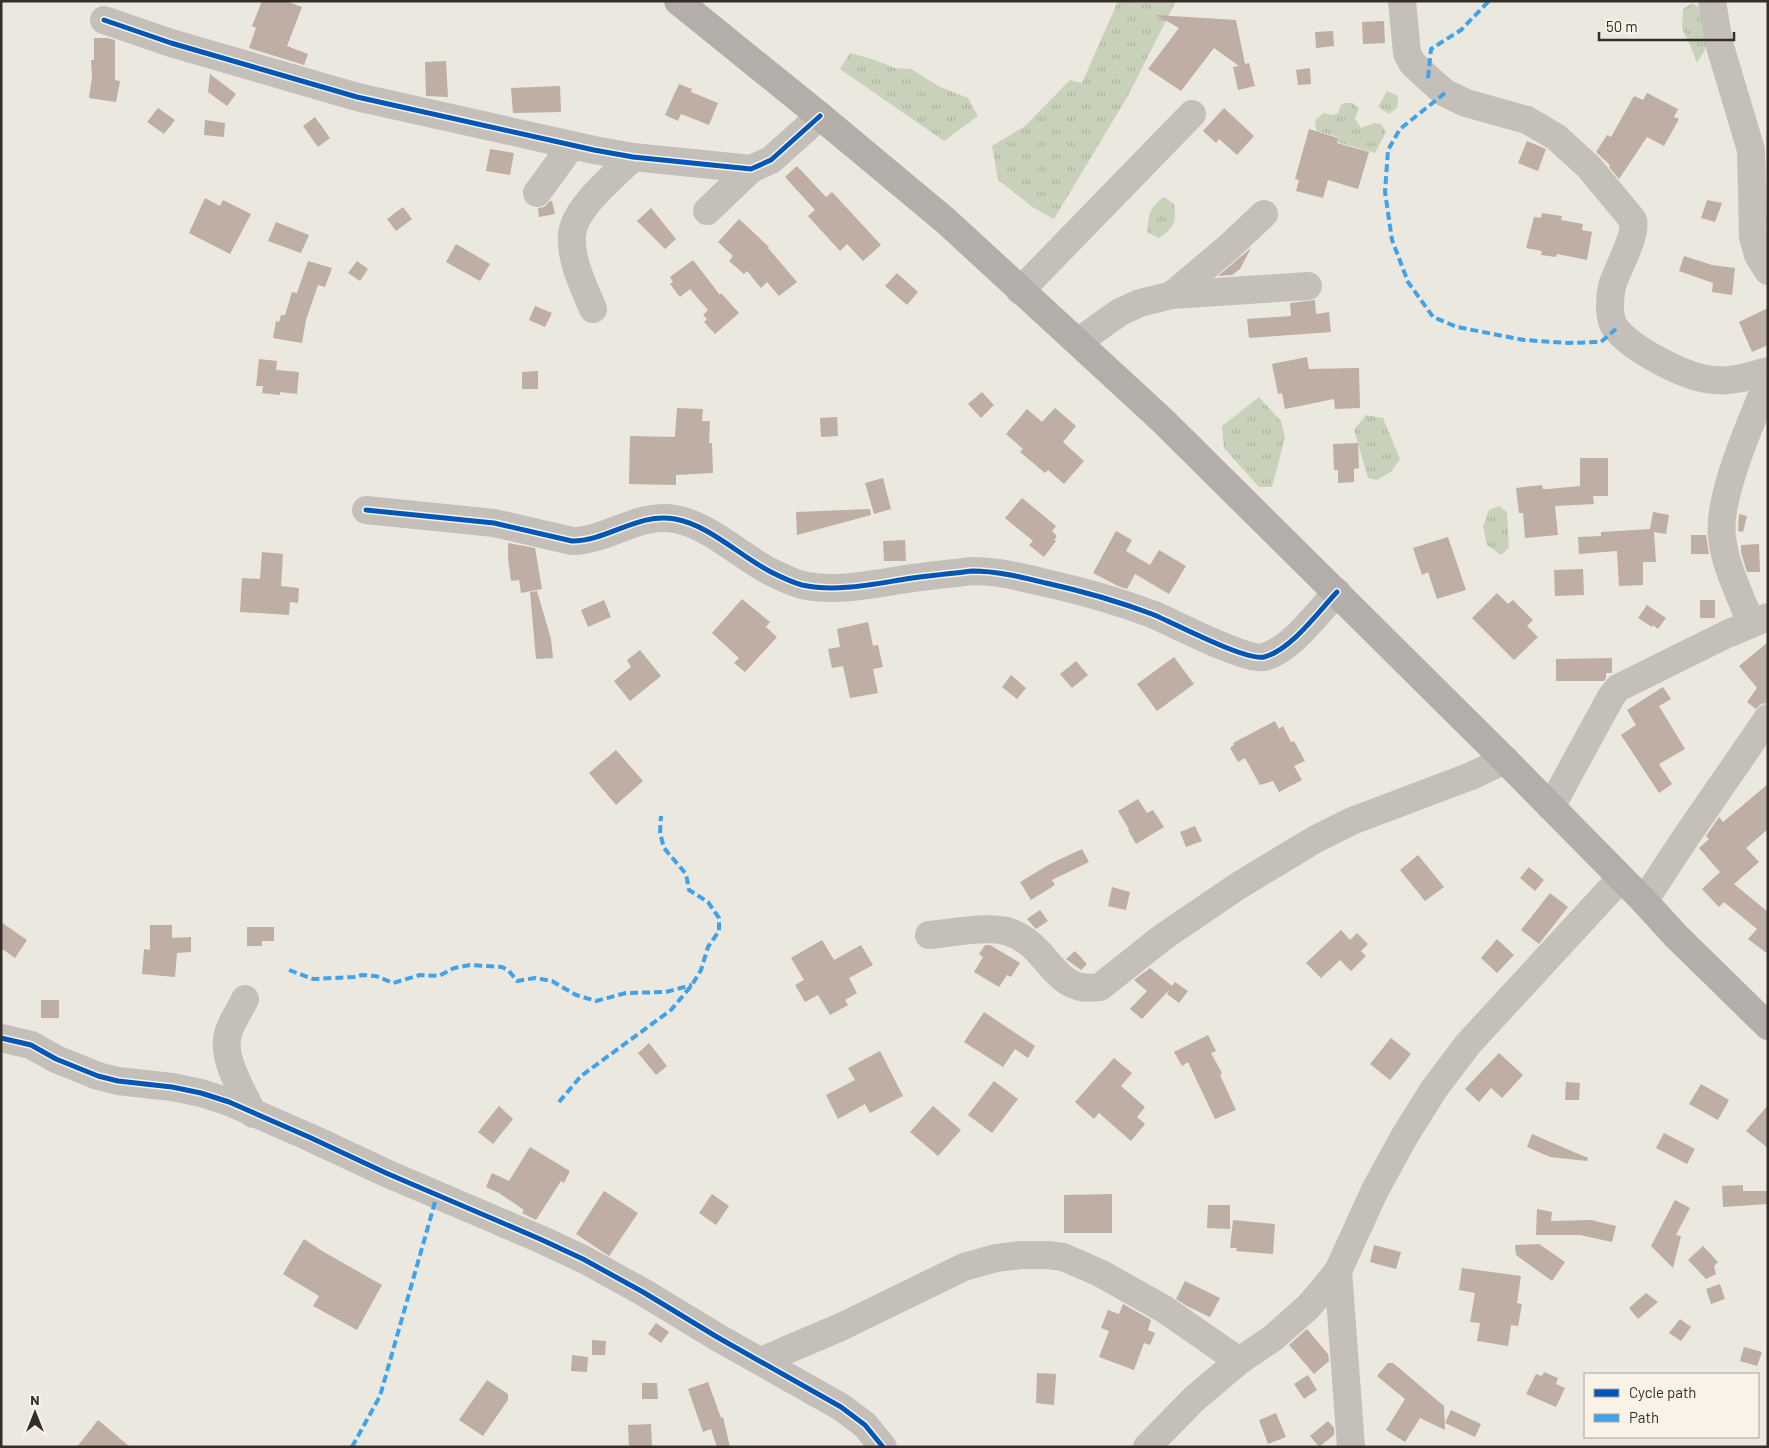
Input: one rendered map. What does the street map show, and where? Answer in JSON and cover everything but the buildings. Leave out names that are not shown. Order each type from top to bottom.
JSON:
[{"type":"main road","points":[[678,1],[946,221],[1162,420],[1337,592],[1622,878],[1676,936],[1768,1026]]},
{"type":"street","points":[[1402,1],[1406,53],[1412,63],[1445,93],[1466,103],[1527,120],[1556,137],[1589,167],[1633,220],[1633,231],[1612,287],[1611,318],[1616,329],[1653,357],[1697,377],[1726,380],[1768,372]]},
{"type":"street","points":[[1712,1],[1719,43],[1750,144],[1752,159],[1753,237],[1758,254],[1768,271]]},
{"type":"street","points":[[104,20],[171,43],[357,97],[634,157],[751,169]]},
{"type":"street","points":[[1020,291],[1192,114]]},
{"type":"street","points":[[707,211],[751,169],[771,160],[820,116]]},
{"type":"street","points":[[537,193],[572,145]]},
{"type":"street","points":[[593,310],[577,269],[572,248],[573,224],[590,201],[634,157]]},
{"type":"street","points":[[1172,294],[1230,246],[1264,214]]},
{"type":"street","points":[[1078,342],[1120,312],[1140,303],[1172,294],[1308,286]]},
{"type":"street","points":[[1551,807],[1611,697],[1618,688],[1629,681],[1760,620],[1726,556],[1722,537],[1722,522],[1727,495],[1738,456],[1768,381]]},
{"type":"street","points":[[366,510],[494,523],[572,540],[595,538],[647,519],[675,519],[706,531],[768,571],[803,585],[827,588],[868,585],[972,571],[1008,574],[1105,598],[1153,615],[1254,658],[1271,654],[1288,643],[1337,592]]},
{"type":"street","points":[[1644,901],[1768,718]]},
{"type":"street","points":[[929,935],[966,931],[1005,931],[1025,939],[1035,947],[1065,982],[1076,987],[1088,989],[1100,987],[1163,937],[1246,881],[1314,840],[1352,821],[1471,776],[1505,760]]},
{"type":"street","points":[[1147,1447],[1194,1399],[1239,1361],[1273,1338],[1308,1307],[1338,1271],[1348,1245],[1375,1190],[1404,1137],[1434,1089],[1468,1044],[1622,878]]},
{"type":"street","points":[[245,999],[228,1034],[226,1046],[231,1066],[253,1114]]},
{"type":"street","points":[[1,1038],[31,1045],[56,1059],[98,1076],[118,1081],[201,1092],[229,1102],[309,1137],[386,1174],[540,1239],[643,1292],[841,1407],[865,1425],[883,1447]]},
{"type":"street","points":[[761,1361],[843,1326],[964,1267],[996,1258],[1021,1255],[1048,1255],[1063,1257],[1100,1273],[1164,1309],[1239,1361]]},
{"type":"street","points":[[1338,1271],[1351,1447]]},
{"type":"green space","points":[[1118,1],[1176,1],[1129,94],[1054,219],[1034,208],[998,180],[992,146],[1025,126],[1070,80],[1082,83]]},
{"type":"green space","points":[[1692,3],[1704,10],[1707,28],[1705,50],[1697,63],[1682,29],[1683,9]]},
{"type":"green space","points":[[850,53],[895,68],[911,69],[940,87],[968,98],[978,116],[944,141],[840,69]]},
{"type":"green space","points":[[1387,91],[1398,96],[1397,108],[1389,114],[1378,107]]},
{"type":"green space","points":[[1344,103],[1353,103],[1359,109],[1355,118],[1361,128],[1374,123],[1381,124],[1386,132],[1375,153],[1337,142],[1338,137],[1317,131],[1315,126],[1316,119],[1324,113],[1333,115],[1338,113],[1340,106]]},
{"type":"green space","points":[[1164,197],[1174,204],[1175,220],[1171,228],[1159,238],[1147,232],[1149,216],[1155,205]]},
{"type":"green space","points":[[1259,397],[1281,421],[1285,438],[1272,487],[1259,487],[1224,448],[1222,426]]},
{"type":"green space","points":[[1366,415],[1383,418],[1400,459],[1392,471],[1377,480],[1368,478],[1354,430]]},
{"type":"green space","points":[[1499,506],[1507,512],[1509,548],[1501,555],[1487,545],[1483,526],[1489,510]]},
{"type":"marked path","points":[[1428,78],[1431,49],[1461,30],[1489,1]]},
{"type":"marked path","points":[[1445,93],[1400,129],[1388,150],[1385,192],[1392,240],[1408,282],[1433,317],[1457,327],[1524,340],[1568,343],[1601,342],[1616,329]]},
{"type":"marked path","points":[[559,1102],[581,1076],[671,1010],[692,985],[701,970],[708,947],[719,931],[719,918],[708,902],[689,890],[686,874],[664,848],[660,833],[661,816]]},
{"type":"marked path","points":[[289,970],[313,979],[362,975],[376,976],[393,983],[420,975],[439,976],[454,968],[470,965],[502,967],[509,971],[517,981],[535,978],[552,981],[576,995],[596,1001],[626,993],[666,992],[692,985]]},
{"type":"marked path","points":[[352,1447],[380,1396],[437,1195]]},
{"type":"cycle path","points":[[104,20],[171,43],[357,97],[633,157],[751,169],[771,160],[820,116]]},
{"type":"cycle path","points":[[366,510],[494,523],[572,541],[598,537],[648,519],[675,519],[688,522],[712,534],[771,572],[802,585],[839,588],[972,571],[1000,573],[1073,589],[1126,605],[1152,614],[1226,648],[1255,657],[1264,657],[1284,647],[1304,629],[1337,592]]},
{"type":"cycle path","points":[[1,1038],[31,1045],[56,1059],[98,1076],[118,1081],[172,1087],[201,1093],[229,1102],[386,1173],[540,1239],[583,1259],[643,1292],[717,1337],[841,1407],[865,1425],[883,1447]]}]
